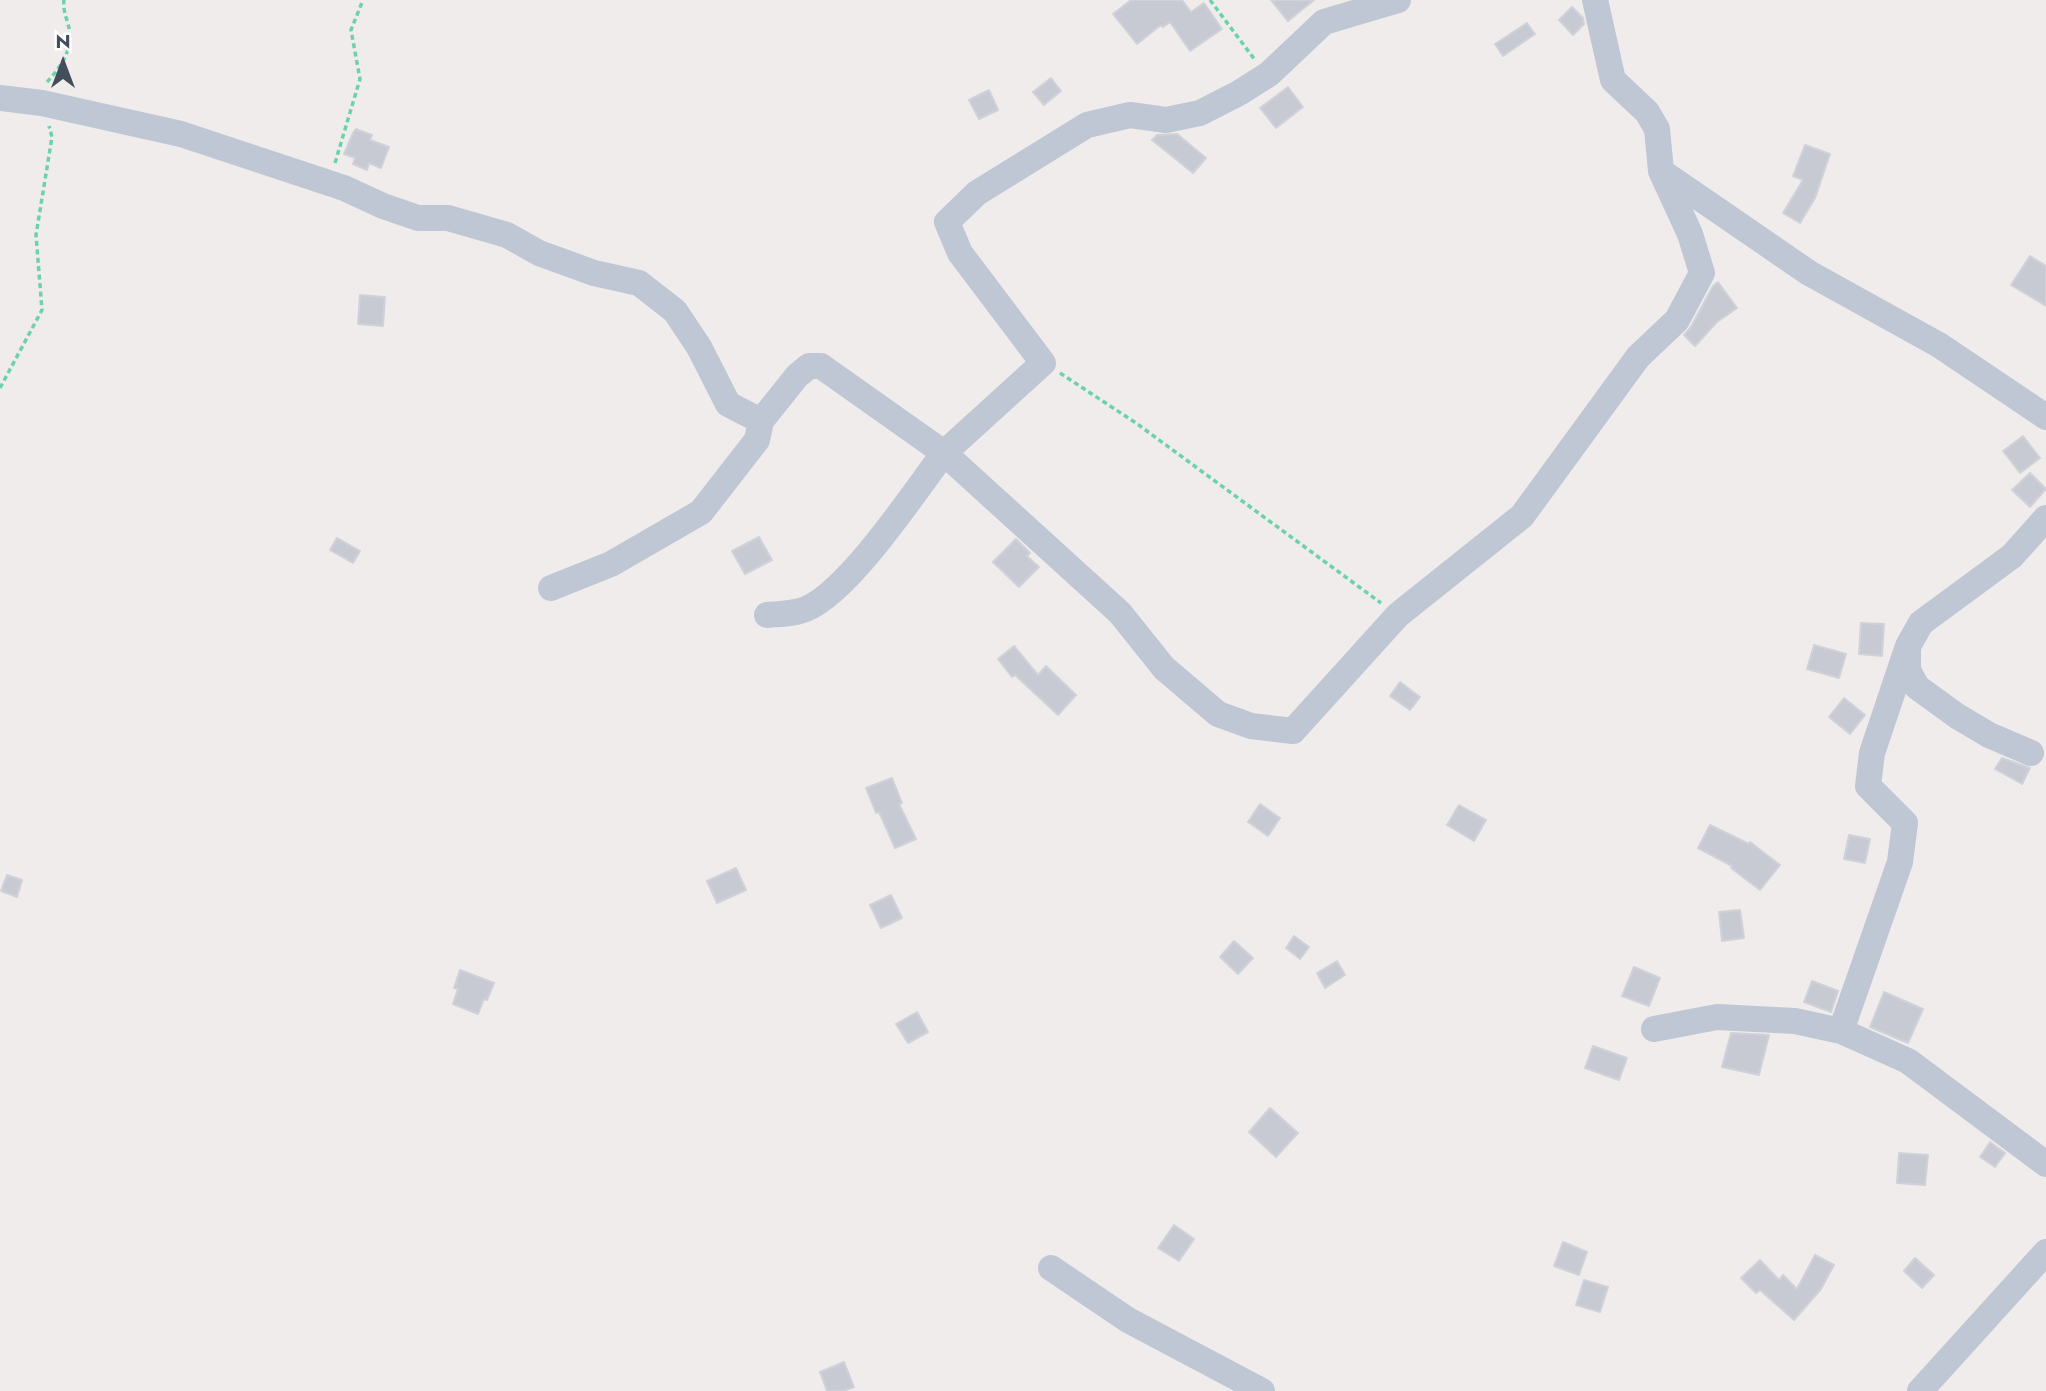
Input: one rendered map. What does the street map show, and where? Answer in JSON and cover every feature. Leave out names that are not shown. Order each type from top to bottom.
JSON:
[{"type":"street","points":[[767,615],[801,611],[825,598],[849,578],[944,453],[1044,363],[960,253],[947,222],[977,193],[1087,125],[1130,115],[1166,120],[1200,113],[1269,74],[1325,11],[1398,0]]},
{"type":"street","points":[[551,588],[611,564],[701,512],[757,440],[761,421],[797,376],[809,366],[821,366],[944,453],[1121,612],[1164,667],[1218,714],[1251,726],[1293,731],[1398,615],[1522,516],[1638,357],[1677,320],[1702,273],[1690,234],[1661,171],[1657,130],[1647,112],[1613,80],[1595,0]]},
{"type":"street","points":[[0,98],[42,103],[181,134],[329,183],[418,218],[448,218],[507,235],[539,253],[594,273],[639,283],[675,312],[699,347],[728,404],[761,421]]},
{"type":"street","points":[[1661,171],[1808,273],[1939,345],[2046,417]]},
{"type":"street","points":[[1841,1031],[1900,862],[1905,823],[1868,786],[1872,753],[1908,646],[1921,623],[2012,556],[2046,518]]},
{"type":"street","points":[[1908,646],[1908,670],[1917,687],[1989,735],[2031,753]]},
{"type":"street","points":[[1654,1029],[1717,1017],[1795,1021],[1841,1031],[1908,1061],[2046,1164]]},
{"type":"street","points":[[1920,1391],[2046,1252]]},
{"type":"street","points":[[1051,1268],[1128,1320],[1262,1391]]},
{"type":"path","points":[[0,388],[42,310],[36,235],[52,137],[42,103],[45,85],[62,64],[70,38],[64,0]]},
{"type":"path","points":[[329,183],[360,79],[351,30],[363,0]]},
{"type":"path","points":[[1210,0],[1247,51],[1269,74]]},
{"type":"path","points":[[1044,363],[1136,423],[1398,615]]},
{"type":"building","points":[[1131,0],[1182,0],[1191,12],[1204,3],[1222,29],[1190,51],[1170,22],[1163,27],[1161,25],[1137,44],[1113,14]]},
{"type":"building","points":[[1271,0],[1314,0],[1288,21]]},
{"type":"building","points":[[1572,7],[1583,18],[1584,24],[1573,35],[1559,20]]},
{"type":"building","points":[[1527,23],[1535,34],[1503,56],[1495,44]]},
{"type":"building","points":[[1051,78],[1061,91],[1044,105],[1033,92]]},
{"type":"building","points":[[1288,87],[1303,107],[1276,128],[1260,108]]},
{"type":"building","points":[[989,90],[998,110],[979,119],[969,100]]},
{"type":"building","points":[[356,129],[372,135],[370,140],[389,147],[381,168],[369,163],[367,170],[353,164],[355,158],[344,154]]},
{"type":"building","points":[[1177,134],[1206,158],[1193,173],[1152,140],[1157,135]]},
{"type":"building","points":[[1805,145],[1830,154],[1815,198],[1800,223],[1783,213],[1803,180],[1793,176]]},
{"type":"building","points":[[2030,256],[2046,266],[2046,306],[2011,285]]},
{"type":"building","points":[[1718,282],[1737,308],[1717,322],[1695,346],[1684,335]]},
{"type":"building","points":[[360,295],[385,297],[383,326],[358,324]]},
{"type":"building","points":[[2023,436],[2040,458],[2020,473],[2003,451]]},
{"type":"building","points":[[2030,473],[2046,489],[2030,507],[2012,490]]},
{"type":"building","points":[[759,537],[772,560],[745,574],[732,551]]},
{"type":"building","points":[[337,538],[360,551],[353,563],[330,550]]},
{"type":"building","points":[[1016,539],[1030,553],[1027,556],[1039,567],[1019,587],[993,562]]},
{"type":"building","points":[[1861,623],[1884,624],[1882,656],[1859,654]]},
{"type":"building","points":[[1814,645],[1846,654],[1839,678],[1807,669]]},
{"type":"building","points":[[1014,646],[1038,675],[1046,666],[1076,695],[1058,715],[1015,675],[1012,677],[998,659]]},
{"type":"building","points":[[1400,682],[1420,697],[1410,710],[1390,696]]},
{"type":"building","points":[[1844,698],[1865,715],[1850,734],[1829,717]]},
{"type":"building","points":[[2002,758],[2030,768],[2022,784],[1995,769]]},
{"type":"building","points":[[892,778],[902,803],[899,804],[916,839],[895,848],[866,788]]},
{"type":"building","points":[[1260,804],[1280,818],[1268,836],[1248,822]]},
{"type":"building","points":[[1459,805],[1486,820],[1474,841],[1447,825]]},
{"type":"building","points":[[1710,825],[1749,844],[1750,842],[1780,865],[1760,890],[1731,868],[1732,866],[1698,848]]},
{"type":"building","points":[[1849,835],[1870,839],[1865,863],[1844,859]]},
{"type":"building","points":[[736,868],[746,890],[717,903],[707,881]]},
{"type":"building","points":[[7,875],[22,880],[17,897],[1,891]]},
{"type":"building","points":[[891,895],[902,918],[881,928],[870,905]]},
{"type":"building","points":[[1740,910],[1744,938],[1722,941],[1719,912]]},
{"type":"building","points":[[1294,936],[1309,947],[1300,959],[1286,948]]},
{"type":"building","points":[[1234,941],[1253,958],[1238,974],[1220,957]]},
{"type":"building","points":[[1337,961],[1345,975],[1325,988],[1317,973]]},
{"type":"building","points":[[1634,967],[1660,978],[1649,1006],[1622,996]]},
{"type":"building","points":[[460,970],[494,983],[478,1014],[453,1004],[458,989],[454,988]]},
{"type":"building","points":[[1812,981],[1838,991],[1831,1012],[1804,1002]]},
{"type":"building","points":[[1884,992],[1923,1009],[1908,1043],[1870,1027]]},
{"type":"building","points":[[917,1012],[928,1032],[908,1043],[896,1024]]},
{"type":"building","points":[[1731,1033],[1769,1035],[1759,1075],[1722,1067]]},
{"type":"building","points":[[1593,1046],[1627,1058],[1619,1080],[1585,1068]]},
{"type":"building","points":[[1270,1108],[1298,1133],[1276,1157],[1249,1132]]},
{"type":"building","points":[[1990,1142],[2005,1153],[1995,1167],[1980,1157]]},
{"type":"building","points":[[1899,1153],[1928,1155],[1925,1185],[1897,1183]]},
{"type":"building","points":[[1174,1225],[1194,1239],[1179,1261],[1158,1248]]},
{"type":"building","points":[[1563,1242],[1587,1252],[1579,1275],[1554,1266]]},
{"type":"building","points":[[1815,1255],[1834,1265],[1821,1289],[1794,1320],[1760,1290],[1756,1293],[1741,1278],[1760,1260],[1779,1280],[1783,1275],[1797,1289]]},
{"type":"building","points":[[1915,1258],[1934,1275],[1922,1288],[1904,1271]]},
{"type":"building","points":[[1584,1280],[1608,1287],[1600,1312],[1576,1305]]},
{"type":"building","points":[[844,1362],[854,1387],[843,1391],[827,1391],[820,1372]]}]
